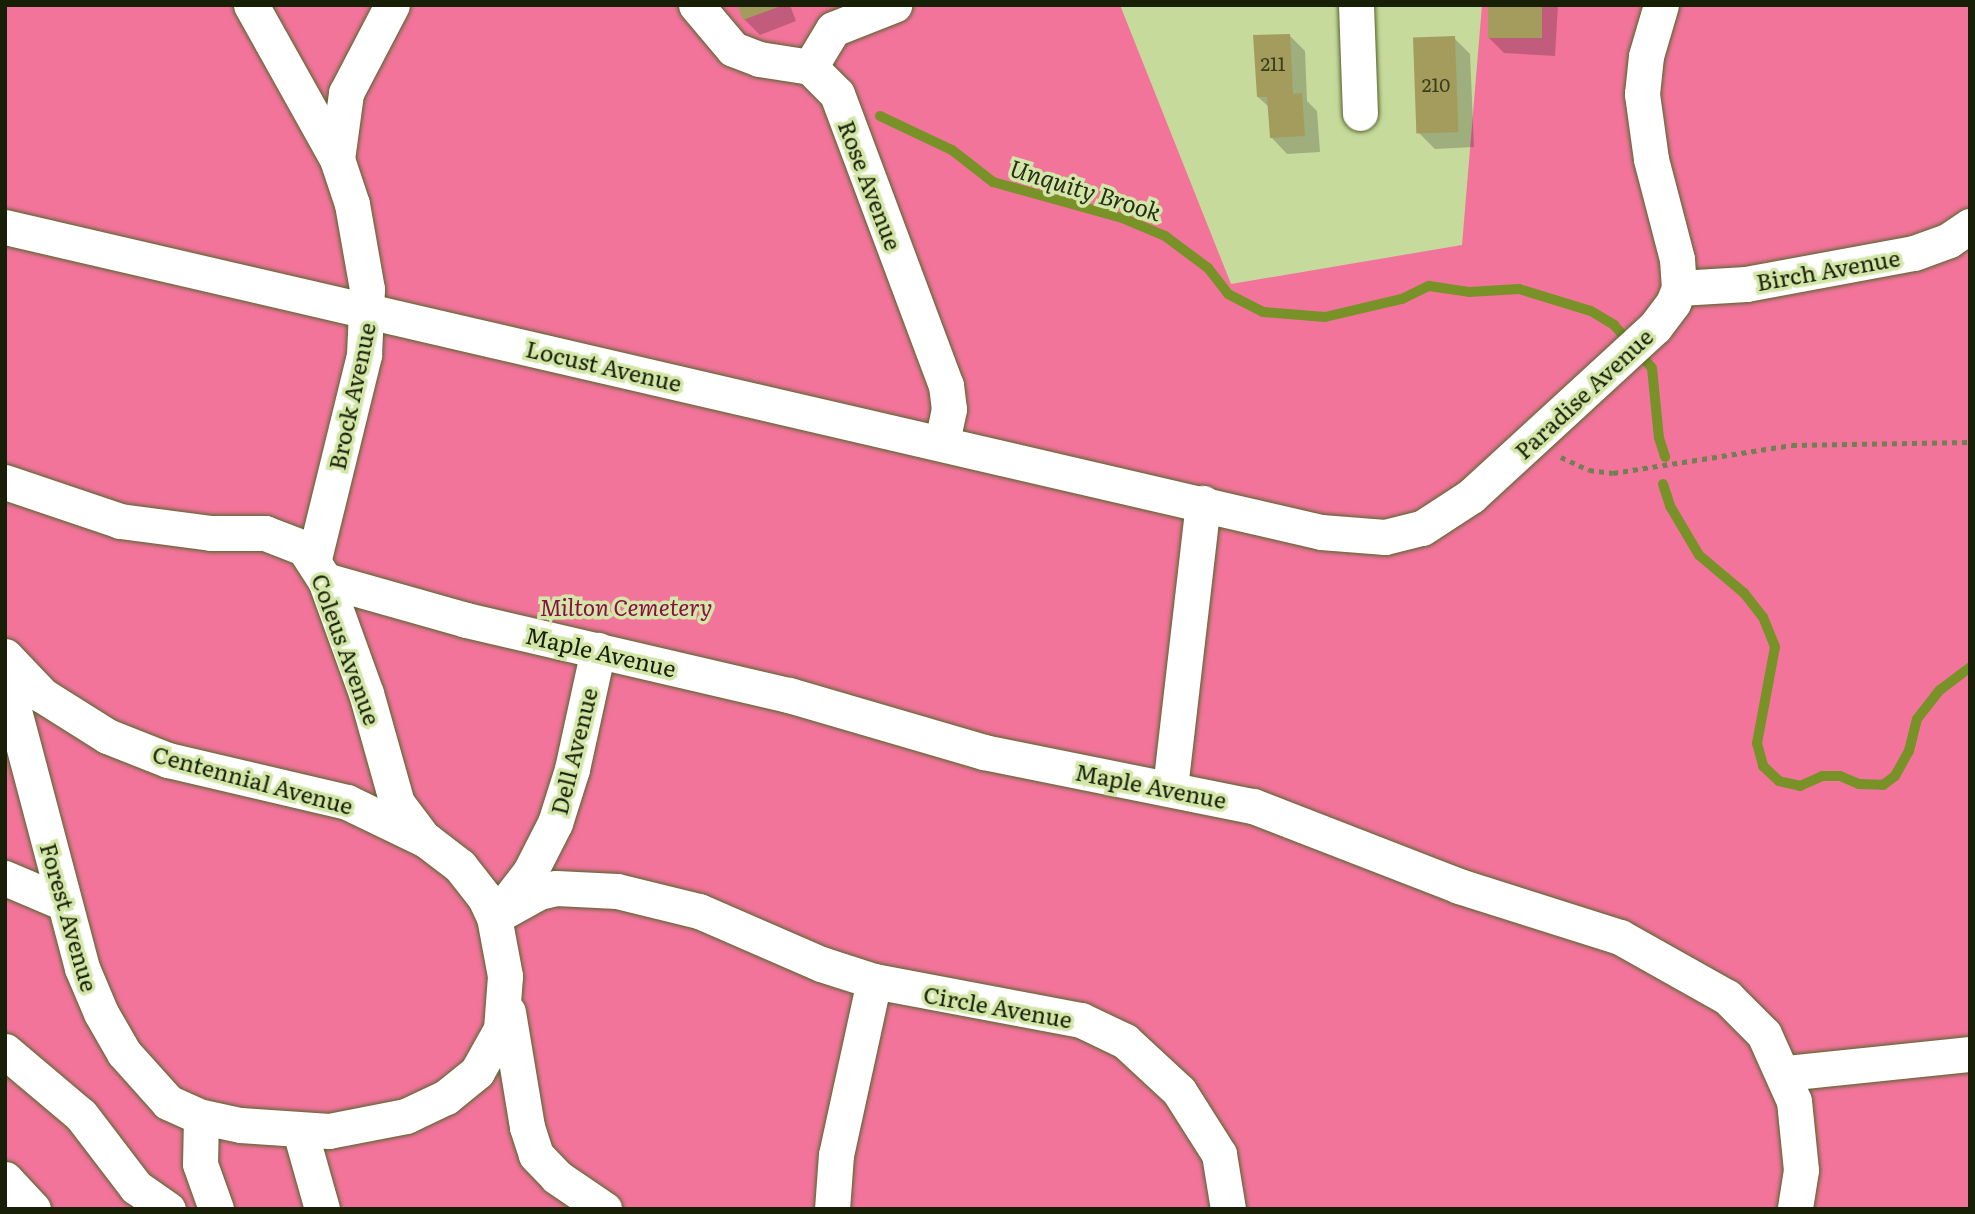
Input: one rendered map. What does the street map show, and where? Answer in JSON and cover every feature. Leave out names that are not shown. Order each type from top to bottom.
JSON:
[{"type":"street","name":"Brock Avenue","points":[[251,5],[337,159],[356,224],[369,311],[364,355],[319,570]]},
{"type":"street","points":[[337,159],[346,93],[392,5]]},
{"type":"street","points":[[696,5],[733,49],[759,59],[810,67],[827,17],[894,5]]},
{"type":"street","points":[[1356,5],[1360,113]]},
{"type":"street","points":[[1661,5],[1646,56],[1642,94],[1651,159],[1677,260],[1679,288]]},
{"type":"street","name":"Rose Avenue","points":[[810,67],[836,94],[946,385],[949,408],[942,443]]},
{"type":"street","name":"Birch Avenue","points":[[1679,288],[1746,284],[1914,253],[1949,240],[1970,226]]},
{"type":"street","name":"Locust Avenue","points":[[5,227],[1203,503]]},
{"type":"street","name":"Paradise Avenue","points":[[1203,503],[1343,536],[1405,534],[1455,509],[1537,436],[1655,327],[1679,288]]},
{"type":"street","name":"Coleus Avenue","points":[[5,482],[120,521],[279,535],[304,548],[319,570],[366,693],[397,803],[426,840]]},
{"type":"street","points":[[1170,788],[1203,503]]},
{"type":"street","name":"Maple Avenue","points":[[319,570],[598,650],[789,695],[984,752],[1170,788],[1289,817],[1460,886],[1620,937],[1727,998],[1764,1034],[1785,1073],[1800,1147],[1796,1209]]},
{"type":"street","name":"Dell Avenue","points":[[494,917],[530,872],[555,822],[572,769],[598,650]]},
{"type":"street","name":"Centennial Avenue","points":[[5,656],[62,709],[126,745],[168,760],[336,798],[426,840],[474,882],[494,917],[505,995],[501,1029],[487,1059],[446,1097],[384,1122],[300,1131],[201,1117]]},
{"type":"street","name":"Forest Avenue","points":[[5,677],[82,968],[112,1034],[154,1090],[168,1102],[201,1117]]},
{"type":"street","points":[[5,878],[64,903]]},
{"type":"street","name":"Circle Avenue","points":[[494,917],[539,892],[556,888],[617,891],[699,911],[821,964],[874,981],[1057,1013],[1125,1041],[1164,1073],[1207,1132],[1225,1174],[1228,1209]]},
{"type":"street","points":[[832,1209],[840,1130],[874,981]]},
{"type":"street","points":[[505,995],[527,1127],[536,1155],[557,1177],[604,1209]]},
{"type":"street","points":[[5,1051],[86,1121],[136,1187],[168,1209]]},
{"type":"street","points":[[1785,1073],[1970,1054]]},
{"type":"street","points":[[201,1117],[200,1164],[216,1209]]},
{"type":"street","points":[[300,1131],[322,1209]]},
{"type":"street","points":[[5,1179],[33,1209]]},
{"type":"path","points":[[1537,436],[1570,463],[1613,473],[1792,445],[1970,442]]},
{"type":"green space","name":"Milton Cemetery","points":[[5,5],[1120,5],[1231,284],[1462,245],[1482,5],[1970,5],[1970,1209],[5,1209]]},
{"type":"building","points":[[737,5],[781,5],[781,6],[743,20]]},
{"type":"building","points":[[1488,5],[1542,5],[1542,38],[1488,38]]},
{"type":"building","points":[[1290,34],[1293,94],[1302,93],[1305,136],[1270,138],[1267,97],[1257,97],[1253,35]]},
{"type":"building","points":[[1455,36],[1458,132],[1416,133],[1413,37]]},
{"type":"waterway","name":"Unquity Brook","points":[[880,116],[952,150],[993,182],[1122,218],[1165,236],[1208,268],[1228,294],[1263,312],[1325,317],[1402,299],[1429,286],[1469,292],[1519,289],[1591,311],[1614,325],[1652,368],[1659,438],[1665,457]]},
{"type":"waterway","name":"Unquity Brook","points":[[1663,484],[1670,506],[1699,555],[1744,593],[1763,617],[1775,647],[1757,743],[1763,766],[1779,781],[1800,786],[1822,776],[1840,776],[1859,784],[1883,785],[1895,776],[1909,751],[1917,719],[1940,690],[1970,667]]}]
